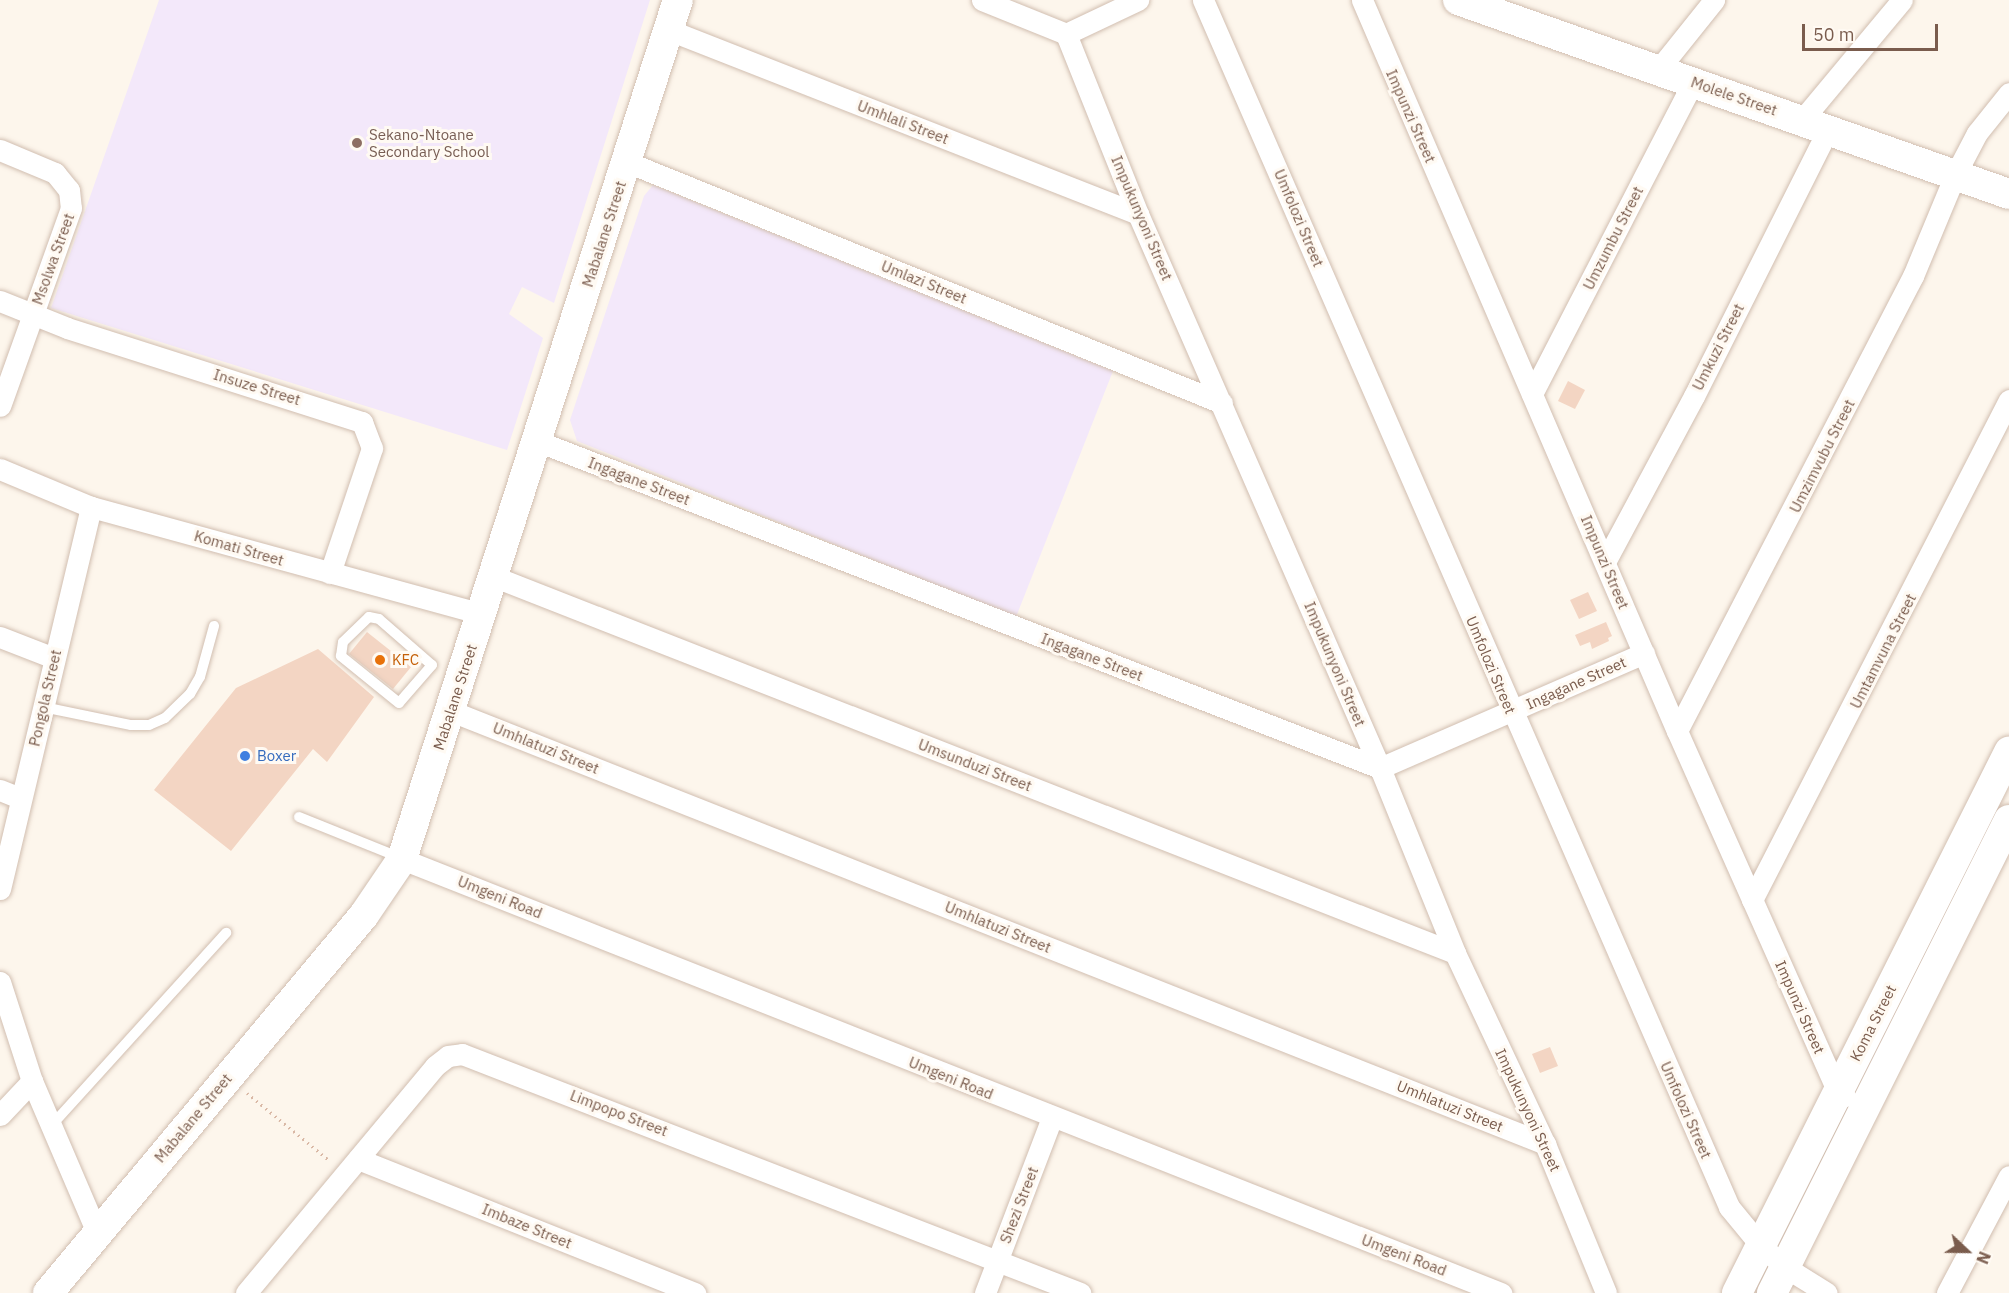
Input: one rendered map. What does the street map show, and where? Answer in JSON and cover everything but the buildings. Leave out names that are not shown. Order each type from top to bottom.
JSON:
[{"type":"street","name":"Mabalane Street","points":[[48,1293],[364,915],[402,859],[495,576],[678,0]]},
{"type":"street","points":[[982,0],[1066,34],[1138,0]]},
{"type":"street","name":"Umfolozi Street","points":[[1203,0],[1510,712],[1729,1207],[1761,1246],[1779,1280],[1827,1293]]},
{"type":"street","name":"Impunzi Street","points":[[1362,0],[1677,731],[1838,1092]]},
{"type":"street","name":"Molele Street","points":[[1458,0],[2009,194]]},
{"type":"street","points":[[1658,70],[1714,0]]},
{"type":"street","name":"Umkuzi Street","points":[[1605,562],[1694,396],[1815,125],[1902,0]]},
{"type":"street","name":"Umhlali Street","points":[[669,30],[1138,214]]},
{"type":"street","name":"Impukunyoni Street","points":[[1066,34],[1138,214],[1380,768],[1455,953],[1545,1144],[1606,1293]]},
{"type":"street","name":"Umzumbu Street","points":[[1532,394],[1693,82]]},
{"type":"street","name":"Umzimvubu Street","points":[[1677,731],[1913,276],[1955,175],[1977,133],[2009,93]]},
{"type":"street","name":"Msolwa Street","points":[[0,150],[56,173],[66,184],[71,200],[0,406]]},
{"type":"street","name":"Umlazi Street","points":[[627,162],[1222,403]]},
{"type":"street","name":"Insuze Street","points":[[0,302],[362,422],[372,448],[330,573]]},
{"type":"street","name":"Umtamvuna Street","points":[[1752,900],[1869,679],[2009,400]]},
{"type":"street","name":"Ingagane Street","points":[[537,441],[1380,768],[1644,653]]},
{"type":"street","name":"Komati Street","points":[[0,469],[91,507],[481,614]]},
{"type":"street","name":"Pongola Street","points":[[0,889],[91,507]]},
{"type":"street","name":"Umsunduzi Street","points":[[495,576],[1455,953]]},
{"type":"street","points":[[0,637],[54,658]]},
{"type":"street","name":"Umhlatuzi Street","points":[[451,711],[1545,1144]]},
{"type":"street","name":"Koma Street","points":[[1737,1293],[2007,759]]},
{"type":"street","points":[[0,790],[20,798]]},
{"type":"street","points":[[1779,1280],[2009,820]]},
{"type":"street","name":"Umgeni Road","points":[[402,859],[1052,1118],[1501,1293]]},
{"type":"street","points":[[0,982],[32,1081],[97,1233]]},
{"type":"street","name":"Limpopo Street","points":[[246,1293],[439,1062],[453,1054],[467,1054],[1080,1293]]},
{"type":"street","points":[[0,1115],[32,1081]]},
{"type":"street","points":[[1838,1092],[1866,1109]]},
{"type":"street","name":"Shezi Street","points":[[986,1293],[1052,1118]]},
{"type":"street","name":"Imbaze Street","points":[[351,1166],[695,1293]]},
{"type":"street","points":[[1947,1293],[2009,1176]]},
{"type":"lane","points":[[369,617],[379,619],[432,665],[399,703],[341,656],[343,642],[369,617]]},
{"type":"lane","points":[[43,707],[131,725],[149,725],[165,718],[190,694],[200,677],[214,626]]},
{"type":"lane","points":[[298,817],[402,859]]},
{"type":"lane","points":[[51,1126],[226,933]]},
{"type":"path","points":[[228,1077],[351,1166]]},
{"type":"shaded area","name":"Sekano-Ntoane Secondary School","points":[[159,0],[650,0],[554,303],[522,287],[509,314],[543,338],[507,450],[51,308]]},
{"type":"shaded area","points":[[653,185],[1113,371],[1016,617],[577,441],[570,420],[644,196]]},
{"type":"place","name":"Sekano-Ntoane Secondary School","points":[[357,143]]},
{"type":"place","name":"KFC","points":[[380,660]]},
{"type":"place","name":"Boxer","points":[[245,756]]}]
